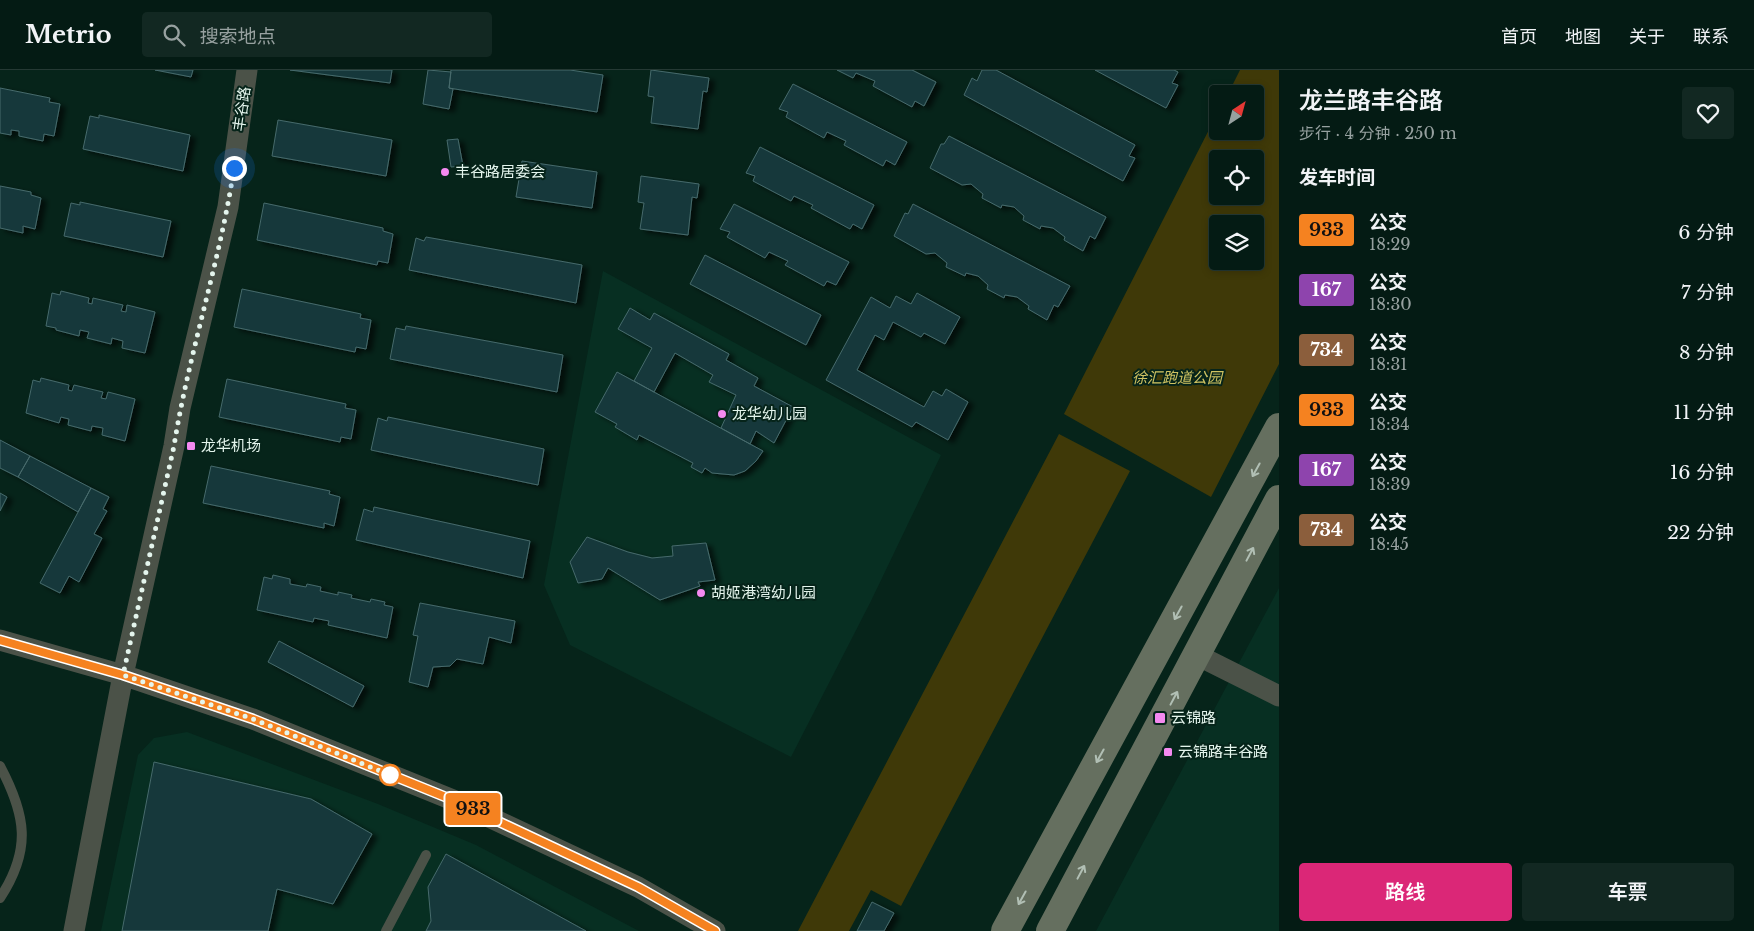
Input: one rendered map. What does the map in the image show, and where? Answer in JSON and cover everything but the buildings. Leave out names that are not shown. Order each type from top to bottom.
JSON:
[{"type":"main road","points":[[1005,931],[1279,428]]},
{"type":"main road","points":[[1050,931],[1279,499]]},
{"type":"street","name":"丰谷路","points":[[74,931],[123,675],[174,446],[180,408],[228,207],[247,70]]},
{"type":"street","points":[[0,640],[123,675],[253,719],[453,800],[638,887],[715,931]]},
{"type":"street","points":[[1197,655],[1279,696]]},
{"type":"lane","points":[[0,766],[13,791],[22,823],[21,853],[13,876],[0,898]]},
{"type":"lane","points":[[386,931],[426,856]]},
{"type":"shaded area","points":[[603,271],[941,455],[871,601],[791,757],[570,645],[544,585]]},
{"type":"shaded area","points":[[1279,588],[1279,931],[1096,931]]},
{"type":"shaded area","points":[[187,732],[378,804],[476,845],[639,931],[101,931],[138,755],[154,738]]},
{"type":"green space","name":"徐汇跑道公园","points":[[1240,70],[1279,70],[1279,364],[1211,497],[1064,414],[1209,130],[1209,140],[1264,140],[1264,85],[1232,85]]},
{"type":"green space","points":[[1059,434],[1130,471],[901,906],[871,890],[849,931],[798,931]]},
{"type":"bus line","name":"933","points":[[0,640],[123,675],[253,719],[453,800],[638,887],[715,931]]},
{"type":"place","name":"丰谷路居委会","points":[[445,172]]},
{"type":"place","name":"龙华幼儿园","points":[[722,414]]},
{"type":"place","name":"龙华机场","points":[[191,446]]},
{"type":"place","name":"胡姬港湾幼儿园","points":[[701,593]]},
{"type":"place","name":"云锦路","points":[[1160,718]]},
{"type":"place","name":"云锦路丰谷路","points":[[1168,752]]},
{"type":"route","points":[[234,168],[228,207],[180,408],[174,446],[123,675],[253,719],[390,775]]}]
